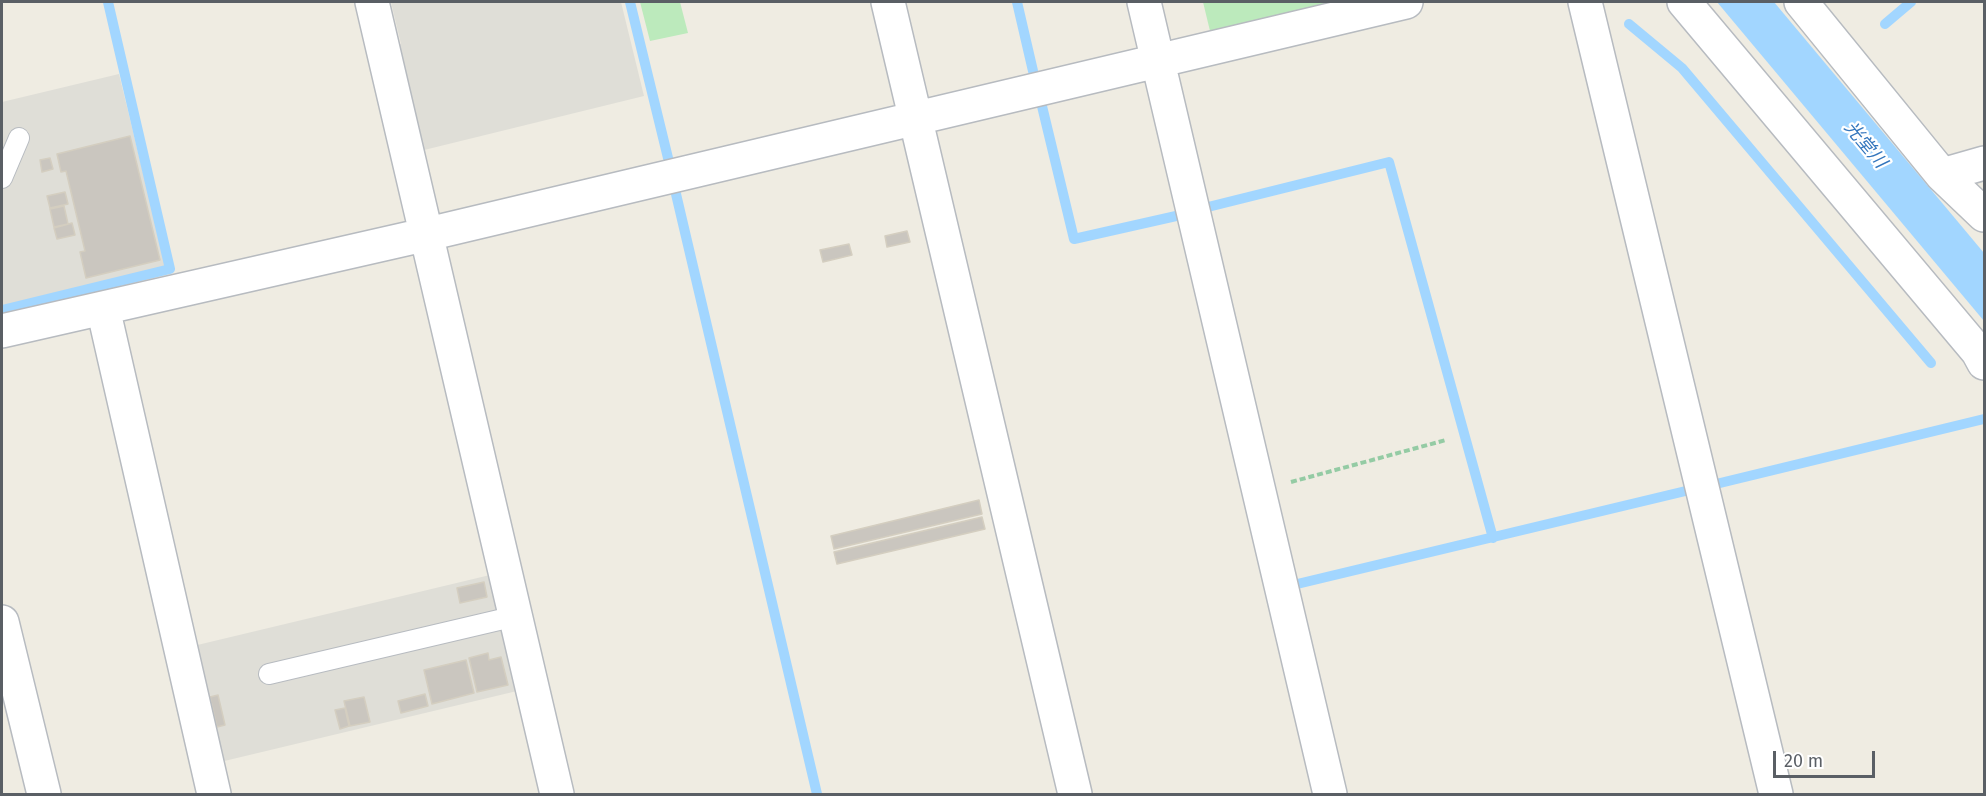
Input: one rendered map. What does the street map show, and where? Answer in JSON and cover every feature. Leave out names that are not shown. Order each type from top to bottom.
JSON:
[{"type":"street","points":[[372,2],[558,795]]},
{"type":"street","points":[[888,2],[1075,795]]},
{"type":"street","points":[[1144,2],[1330,795]]},
{"type":"street","points":[[2,331],[428,234],[1406,2]]},
{"type":"street","points":[[1585,2],[1776,795]]},
{"type":"street","points":[[1684,2],[1978,352],[1984,363]]},
{"type":"street","points":[[1801,2],[1942,174],[1984,215]]},
{"type":"street","points":[[1942,174],[1984,163]]},
{"type":"street","points":[[103,308],[214,795]]},
{"type":"street","points":[[2,622],[44,795]]},
{"type":"lane","points":[[2,178],[19,138]]},
{"type":"lane","points":[[269,674],[516,616]]},
{"type":"path","points":[[1258,490],[1446,440]]},
{"type":"shaded area","points":[[391,2],[621,2],[644,96],[420,151],[395,46],[401,44]]},
{"type":"shaded area","points":[[119,74],[166,267],[2,306],[2,102]]},
{"type":"shaded area","points":[[490,575],[517,691],[216,763],[189,647]]},
{"type":"green space","points":[[640,2],[680,2],[688,33],[650,41]]},
{"type":"green space","points":[[1203,2],[1342,2],[1210,31]]},
{"type":"water","name":"光堂川","points":[[1717,2],[1774,2],[1984,253],[1984,321]]},
{"type":"building","points":[[130,136],[160,260],[86,278],[80,252],[85,251],[66,171],[61,172],[57,154]]},
{"type":"building","points":[[50,158],[53,169],[42,172],[40,160]]},
{"type":"building","points":[[65,192],[68,204],[50,208],[47,196]]},
{"type":"building","points":[[64,206],[68,224],[54,227],[50,209]]},
{"type":"building","points":[[72,223],[75,235],[57,239],[54,228]]},
{"type":"building","points":[[907,231],[910,242],[887,247],[885,236]]},
{"type":"building","points":[[849,244],[852,255],[823,262],[820,250]]},
{"type":"building","points":[[979,500],[982,514],[834,549],[831,536]]},
{"type":"building","points":[[982,517],[985,529],[837,564],[834,552]]},
{"type":"building","points":[[484,582],[487,597],[460,603],[457,588]]},
{"type":"building","points":[[488,653],[489,660],[501,657],[508,685],[477,692],[469,658]]},
{"type":"building","points":[[466,660],[474,693],[432,704],[424,670]]},
{"type":"building","points":[[425,694],[428,706],[401,713],[398,701]]},
{"type":"building","points":[[218,695],[225,725],[217,727],[210,697]]},
{"type":"building","points":[[364,697],[370,722],[350,726],[344,701]]},
{"type":"building","points":[[345,708],[349,726],[340,729],[335,710]]},
{"type":"waterway","points":[[2,310],[170,269],[108,2]]},
{"type":"waterway","points":[[630,2],[668,158]]},
{"type":"waterway","points":[[1017,2],[1033,71]]},
{"type":"waterway","points":[[1885,24],[1911,2]]},
{"type":"waterway","points":[[1629,24],[1682,68],[1931,363]]},
{"type":"waterway","points":[[1041,102],[1074,239],[1185,214]]},
{"type":"waterway","points":[[1204,208],[1389,162],[1493,538]]},
{"type":"waterway","points":[[676,194],[817,794]]},
{"type":"waterway","points":[[1716,484],[1984,419]]},
{"type":"waterway","points":[[1293,585],[1694,489]]}]
